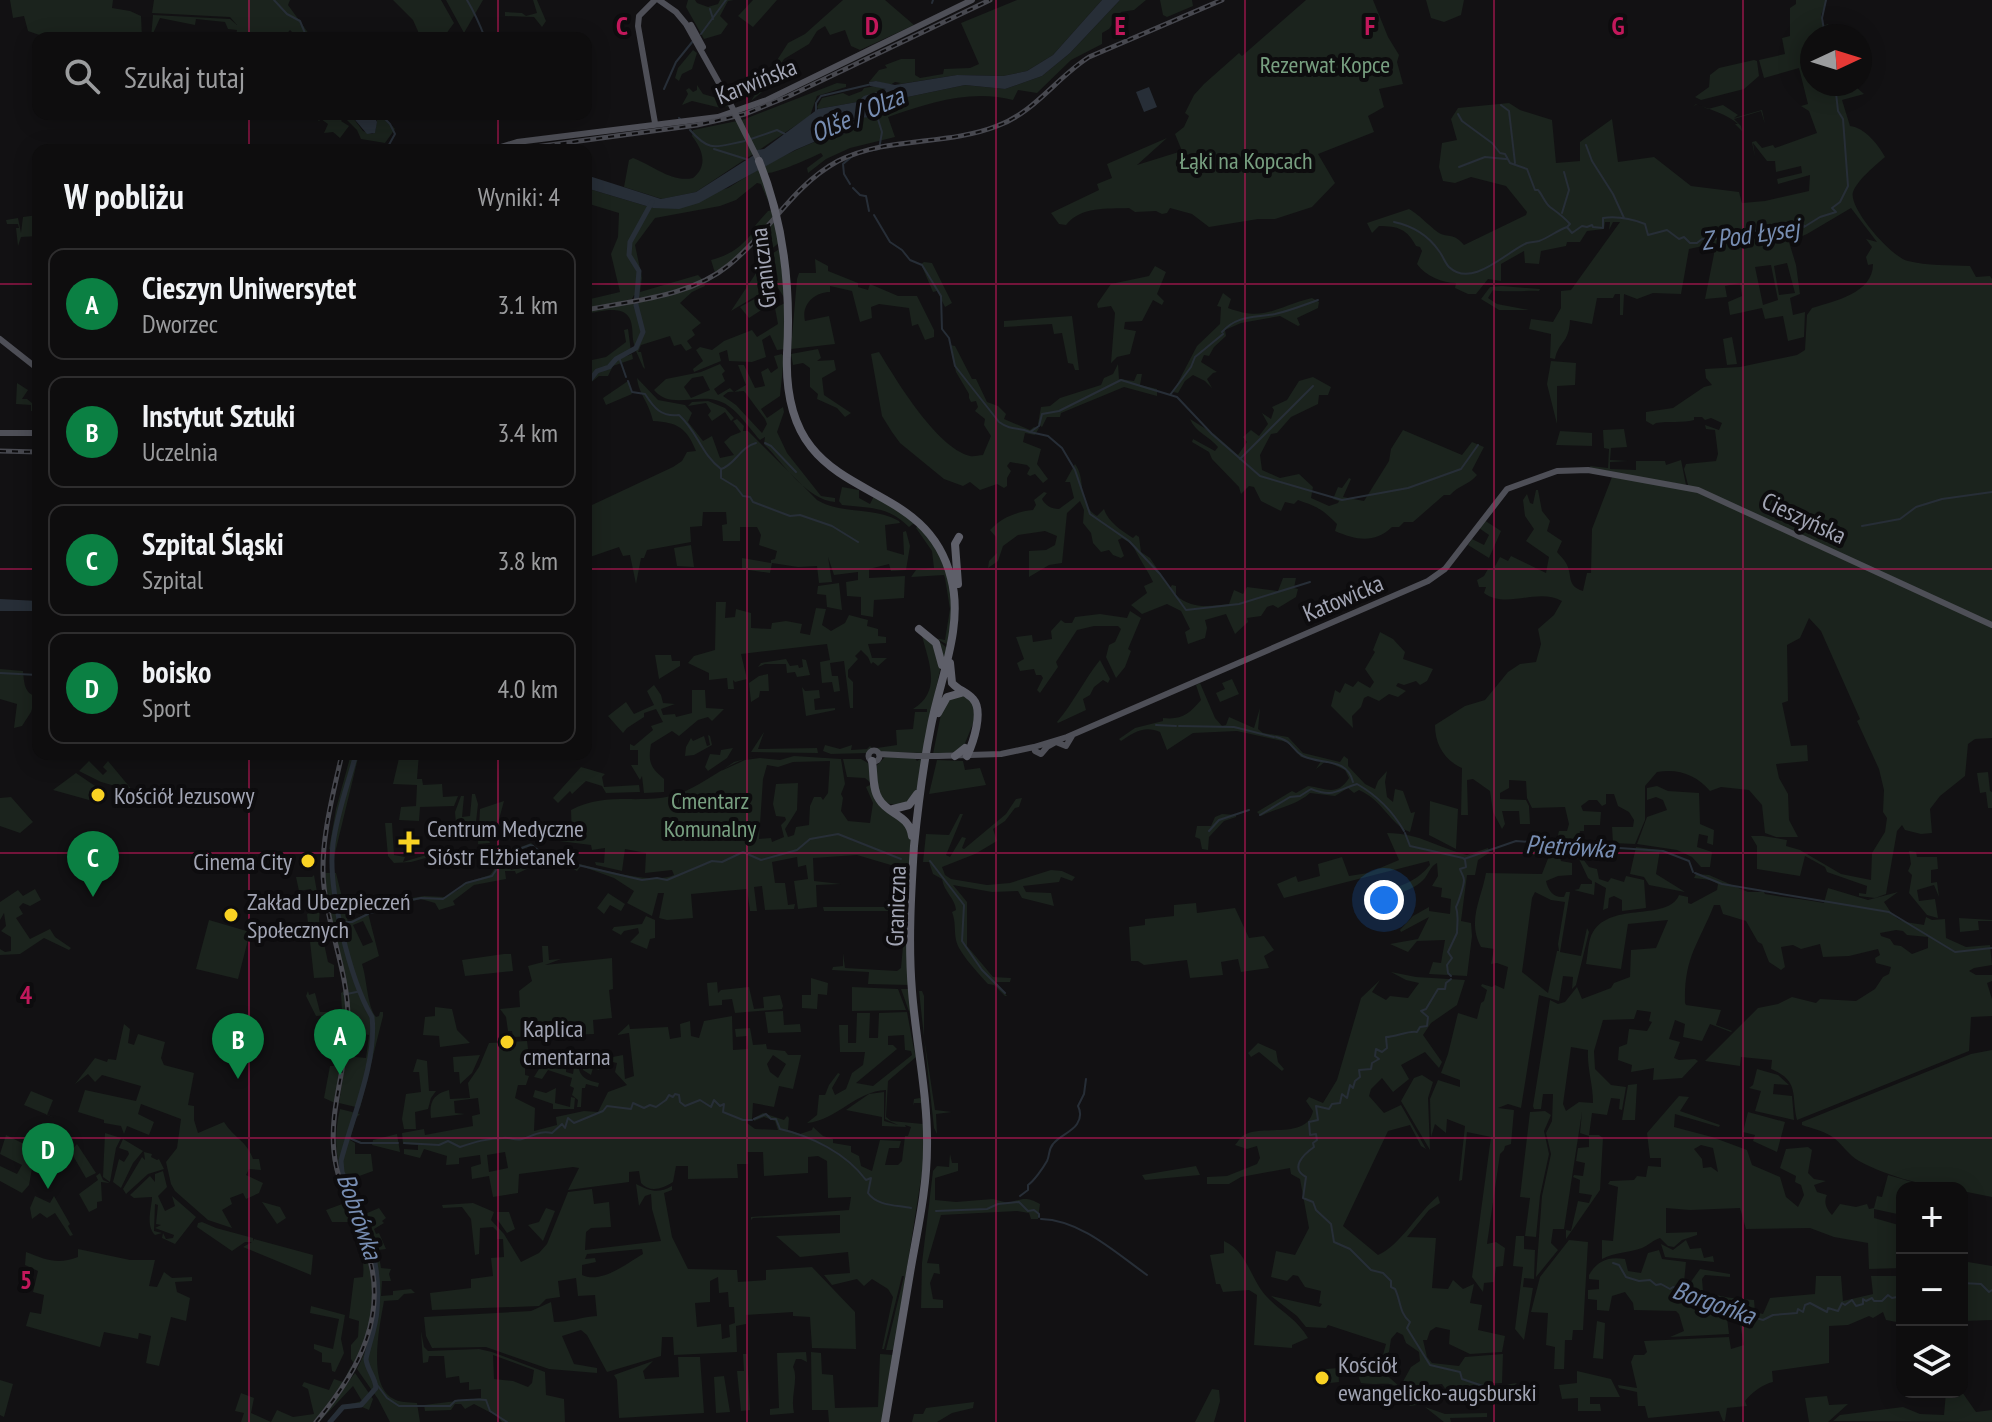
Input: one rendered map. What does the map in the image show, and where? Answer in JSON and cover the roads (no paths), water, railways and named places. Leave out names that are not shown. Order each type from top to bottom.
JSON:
[{"type":"highway","name":"Graniczna","points":[[759,161],[774,204],[785,260],[789,302],[786,382],[791,409],[804,438],[833,471],[903,509],[917,520],[935,541],[947,564],[953,587],[954,619],[921,782],[914,848],[911,982],[927,1149],[920,1215],[887,1422]]},
{"type":"highway","name":"Graniczna","points":[[822,460],[905,507],[927,524],[948,553],[958,584],[959,622],[936,717],[920,832],[916,996],[930,1106],[930,1174],[887,1422]]},
{"type":"highway","points":[[843,485],[849,483],[860,487]]},
{"type":"highway","points":[[958,584],[955,542],[959,537]]},
{"type":"highway","points":[[922,633],[936,643],[941,655],[940,682]]},
{"type":"highway","points":[[950,659],[950,680],[976,705],[975,725],[968,750]]},
{"type":"highway","points":[[936,717],[949,695],[966,693]]},
{"type":"highway","points":[[955,756],[968,750],[979,756]]},
{"type":"highway","points":[[877,758],[875,779],[878,797],[909,825],[914,848]]},
{"type":"highway","points":[[889,808],[901,809],[909,805],[916,798],[921,782]]},
{"type":"main road","name":"Karwińska","points":[[510,144],[718,117],[750,107],[972,0]]},
{"type":"main road","points":[[655,123],[638,33],[639,16],[648,7],[674,1],[702,48],[759,161]]},
{"type":"main road","points":[[661,2],[690,27]]},
{"type":"main road","points":[[0,339],[32,364]]},
{"type":"main road","points":[[0,433],[32,433]]},
{"type":"main road","name":"Cieszyńska","points":[[1592,470],[1707,493],[1992,625]]},
{"type":"main road","name":"Katowicka","points":[[979,756],[1039,748],[1064,740],[1433,578],[1443,571],[1507,489],[1557,471],[1592,470]]},
{"type":"main road","points":[[877,758],[955,756]]},
{"type":"water","name":"Olše / Olza","points":[[1102,0],[1120,0],[1070,53],[1042,76],[1005,89],[965,85],[898,99],[877,116],[861,118],[858,125],[840,136],[821,139],[795,150],[699,203],[679,209],[653,208],[592,190],[592,177],[661,199],[696,192],[754,155],[757,150],[764,149],[818,109],[857,102],[864,96],[886,89],[870,86],[869,82],[895,85],[957,75],[1003,76],[1027,71],[1053,55]]},
{"type":"water","points":[[1149,87],[1157,107],[1144,112],[1136,92]]},
{"type":"water","points":[[355,120],[376,120],[375,133],[367,134]]},
{"type":"water","points":[[0,599],[32,601],[32,611],[0,611]]},
{"type":"waterway","points":[[274,0],[287,14],[300,21],[305,32]]},
{"type":"waterway","points":[[467,0],[482,32]]},
{"type":"waterway","points":[[701,34],[726,0]]},
{"type":"waterway","name":"Z Pod Łysej","points":[[1823,24],[1826,0]]},
{"type":"waterway","points":[[710,9],[713,19]]},
{"type":"waterway","points":[[664,89],[676,62],[693,41]]},
{"type":"waterway","name":"Olše / Olza","points":[[816,112],[816,103],[821,96],[872,84]]},
{"type":"waterway","name":"Z Pod Łysej","points":[[1394,222],[1420,232],[1435,245],[1449,267],[1458,273],[1468,274],[1489,267],[1527,243],[1542,240],[1567,227],[1572,233],[1582,226],[1603,228],[1603,218],[1645,224],[1648,235],[1667,230],[1690,243],[1702,239],[1720,239],[1724,242],[1755,231],[1763,235],[1765,230],[1783,228],[1790,233],[1795,231],[1796,224],[1803,224],[1804,227],[1836,212],[1832,208],[1840,202],[1848,186],[1843,119],[1838,111],[1836,96]]},
{"type":"waterway","points":[[1501,105],[1509,111],[1515,163]]},
{"type":"waterway","name":"Olše / Olza","points":[[850,184],[843,164],[856,153],[879,149],[882,132],[876,113]]},
{"type":"waterway","points":[[1458,114],[1462,121],[1505,154],[1510,163],[1527,169],[1535,190],[1570,224],[1567,227]]},
{"type":"waterway","points":[[386,120],[395,134],[389,144]]},
{"type":"waterway","points":[[690,130],[709,145],[745,141]]},
{"type":"waterway","points":[[751,139],[777,130],[785,134]]},
{"type":"waterway","points":[[1586,145],[1624,218]]},
{"type":"waterway","points":[[714,149],[749,160]]},
{"type":"waterway","points":[[1459,167],[1485,157],[1506,159]]},
{"type":"waterway","points":[[1562,213],[1569,190],[1564,172]]},
{"type":"waterway","points":[[853,188],[865,196]]},
{"type":"waterway","points":[[866,196],[869,211]]},
{"type":"waterway","name":"Bobrówka","points":[[592,377],[597,371],[609,367],[616,359],[636,348],[643,332],[636,305],[639,271],[629,255],[630,242],[652,202]]},
{"type":"waterway","points":[[874,215],[890,242],[910,260],[922,265],[941,296],[942,329],[949,338],[955,366],[999,422],[1008,427],[1030,432],[1039,426],[1042,414],[1059,411],[1121,380],[1177,397],[1212,434],[1260,476],[1342,500],[1408,488],[1461,469],[1478,445]]},
{"type":"waterway","points":[[1222,332],[1240,320],[1280,313],[1318,300]]},
{"type":"waterway","points":[[1170,395],[1195,357],[1223,334]]},
{"type":"waterway","points":[[619,357],[626,377]]},
{"type":"waterway","points":[[628,381],[632,392],[645,394],[667,415],[679,415],[721,469],[721,478],[736,487],[743,496],[790,516],[800,515],[832,526],[858,542]]},
{"type":"waterway","points":[[1240,459],[1313,386]]},
{"type":"waterway","points":[[1030,432],[1048,436],[1062,448],[1075,470],[1090,514],[1129,541],[1160,574],[1186,610],[1239,604],[1310,582]]},
{"type":"waterway","points":[[721,469],[756,443]]},
{"type":"waterway","points":[[765,443],[796,472]]},
{"type":"waterway","points":[[1862,526],[1900,519],[1916,507],[1942,499],[1992,492]]},
{"type":"waterway","points":[[0,673],[32,675]]},
{"type":"waterway","points":[[1156,725],[1176,726]]},
{"type":"waterway","points":[[1179,726],[1234,727],[1274,737]]},
{"type":"waterway","points":[[1276,737],[1286,741],[1303,756],[1339,765],[1350,774],[1353,782]]},
{"type":"waterway","name":"Bobrówka","points":[[330,1422],[343,1407],[361,1405],[376,1388],[366,1359],[376,1316],[376,1272],[369,1238],[342,1172],[341,1161],[367,1071],[373,1034],[372,1017],[348,957],[333,884],[333,844],[354,760]]},
{"type":"waterway","points":[[1260,815],[1290,797],[1300,796],[1311,789],[1330,793],[1357,784],[1384,804],[1404,831]]},
{"type":"waterway","points":[[1209,831],[1219,820],[1249,810]]},
{"type":"waterway","points":[[1405,833],[1410,846],[1463,858]]},
{"type":"waterway","points":[[565,862],[642,880],[667,880],[743,852],[761,860],[797,850],[810,839],[838,834],[901,859]]},
{"type":"waterway","name":"Pietrówka","points":[[1464,859],[1516,841],[1663,851],[1689,861],[1693,872]]},
{"type":"waterway","points":[[401,902],[421,898],[443,899],[466,883],[492,876],[508,853],[533,846]]},
{"type":"waterway","points":[[534,847],[549,858]]},
{"type":"waterway","name":"Pietrówka","points":[[1451,976],[1447,965],[1452,958],[1448,952],[1457,933],[1456,907],[1464,880],[1460,869],[1466,867],[1465,860]]},
{"type":"waterway","points":[[930,861],[964,905],[962,941],[982,970],[1005,993]]},
{"type":"waterway","name":"Pietrówka","points":[[1695,873],[1722,884],[1889,912],[1955,952],[1992,948]]},
{"type":"waterway","points":[[371,913],[396,904]]},
{"type":"waterway","points":[[341,922],[352,922],[368,914]]},
{"type":"waterway","name":"Pietrówka","points":[[1451,979],[1445,989],[1438,989],[1426,1009],[1421,1011],[1428,1017],[1427,1026],[1420,1027],[1417,1032],[1386,1037],[1387,1048],[1382,1052],[1376,1049],[1375,1056],[1379,1059],[1372,1063],[1371,1069],[1359,1070],[1360,1077],[1353,1088],[1350,1085],[1347,1098],[1342,1094],[1340,1103],[1332,1104],[1329,1109],[1316,1106],[1318,1120],[1309,1122],[1310,1135],[1316,1134],[1317,1140],[1298,1165],[1306,1177],[1303,1198],[1313,1202],[1316,1210],[1331,1224],[1334,1242],[1350,1249],[1371,1270],[1383,1273],[1391,1281],[1402,1311],[1410,1322],[1407,1328],[1430,1365],[1460,1372],[1462,1379],[1491,1392],[1499,1392]]},
{"type":"waterway","points":[[347,994],[361,991]]},
{"type":"waterway","points":[[1020,1196],[1028,1190],[1028,1185],[1045,1164],[1053,1144],[1078,1122],[1078,1106],[1086,1079]]},
{"type":"waterway","points":[[404,1143],[439,1145],[448,1141],[460,1147],[492,1139],[517,1140],[552,1133],[562,1124],[565,1128],[568,1118],[574,1123],[603,1111],[607,1106],[631,1109],[633,1103],[644,1108],[650,1105],[656,1107],[669,1095],[673,1097],[675,1094],[679,1095],[680,1102],[685,1106],[700,1100],[711,1107],[714,1100],[720,1106],[724,1104],[723,1112],[752,1120]]},
{"type":"waterway","points":[[754,1119],[766,1114],[776,1119],[780,1129],[827,1147],[858,1170],[866,1180],[871,1178],[868,1193],[876,1200],[911,1208]]},
{"type":"waterway","points":[[347,1137],[361,1143],[398,1143]]},
{"type":"waterway","points":[[936,1211],[987,1209],[998,1204],[1019,1202],[1028,1211],[1034,1210],[1039,1217]]},
{"type":"waterway","points":[[1041,1219],[1084,1231],[1147,1275]]},
{"type":"waterway","name":"Borgońka","points":[[1613,1263],[1619,1265],[1626,1277],[1650,1280],[1656,1285],[1695,1293],[1701,1301],[1722,1303],[1763,1320],[1773,1315],[1797,1313],[1798,1309],[1803,1312],[1805,1305],[1810,1303],[1827,1312],[1828,1308],[1838,1311],[1842,1303],[1845,1305],[1852,1300],[1856,1306],[1863,1304],[1863,1299],[1882,1301],[1888,1295],[1896,1297]]},
{"type":"waterway","name":"Borgońka","points":[[1968,1283],[1981,1284],[1989,1292],[1992,1290]]},
{"type":"waterway","points":[[375,1382],[387,1398],[399,1406],[450,1406],[455,1401],[486,1400],[490,1411],[507,1422]]},
{"type":"railway","points":[[557,144],[697,125],[745,114],[990,0]]},
{"type":"railway","points":[[592,309],[661,296],[714,276],[743,252],[807,183],[838,161],[877,148],[958,136],[997,126],[1034,104],[1089,57],[1222,0]]},
{"type":"railway","points":[[0,451],[32,452]]},
{"type":"railway","points":[[316,1422],[357,1361],[372,1317],[374,1293],[365,1244],[342,1187],[334,1152],[334,1119],[348,1018],[345,985],[326,903],[323,855],[341,760]]},
{"type":"place","name":"Kościół Jezusowy","points":[[98,795]]},
{"type":"place","name":"Centrum Medyczne Sióstr Elżbietanek","points":[[409,842]]},
{"type":"place","name":"Cinema City","points":[[308,861]]},
{"type":"place","name":"Szpital Śląski","points":[[93,897]]},
{"type":"place","name":"Zakład Ubezpieczeń Społecznych","points":[[231,915]]},
{"type":"place","name":"Kaplica cmentarna","points":[[507,1042]]},
{"type":"place","name":"Cieszyn Uniwersytet","points":[[340,1075]]},
{"type":"place","name":"Instytut Sztuki","points":[[238,1079]]},
{"type":"place","name":"boisko","points":[[48,1189]]},
{"type":"place","name":"Kościół ewangelicko-augsburski","points":[[1322,1378]]},
{"type":"park label","name":"Rezerwat Kopce","points":[[1325,64]]},
{"type":"park label","name":"Łąki na Kopcach","points":[[1246,160]]},
{"type":"park label","name":"Cmentarz Komunalny","points":[[710,814]]}]
